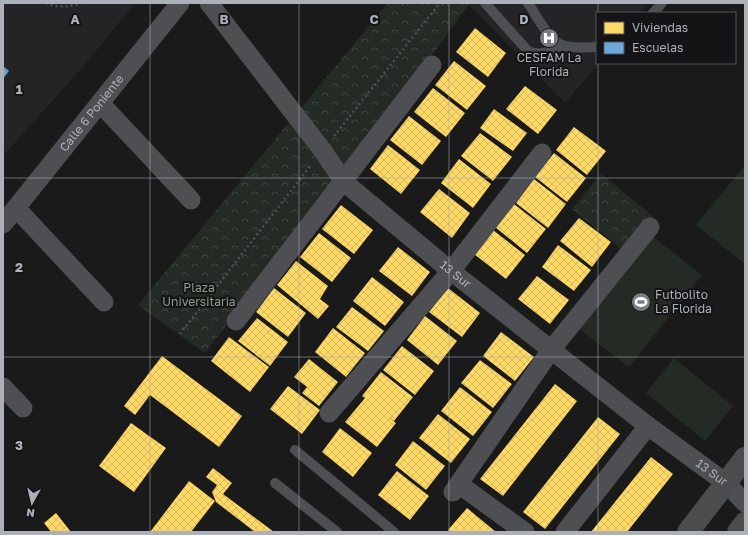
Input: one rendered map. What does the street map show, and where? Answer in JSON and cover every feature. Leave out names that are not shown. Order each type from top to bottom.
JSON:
[{"type":"main road","points":[[688,532],[745,458]]},
{"type":"main road","points":[[738,532],[745,523]]},
{"type":"street","name":"Calle 6 Poniente","points":[[3,224],[180,3]]},
{"type":"street","name":"13 Sur","points":[[209,3],[344,182],[451,272],[648,426],[726,483],[745,503]]},
{"type":"street","points":[[236,321],[344,182],[432,65]]},
{"type":"street","points":[[100,103],[191,200]]},
{"type":"street","points":[[329,413],[451,272],[542,153]]},
{"type":"street","points":[[16,208],[104,302]]},
{"type":"street","points":[[525,532],[456,488],[551,350],[650,227]]},
{"type":"street","points":[[3,387],[24,408]]},
{"type":"street","points":[[565,532],[648,426]]},
{"type":"lane","points":[[485,3],[528,51],[535,54],[543,54],[562,45]]},
{"type":"lane","points":[[528,3],[555,40],[562,45],[596,47]]},
{"type":"lane","points":[[654,12],[662,3]]},
{"type":"lane","points":[[295,450],[394,532]]},
{"type":"lane","points":[[275,483],[337,532]]},
{"type":"path","points":[[46,3],[53,6],[77,5],[81,3]]},
{"type":"path","points":[[180,334],[322,151],[440,3]]},
{"type":"shaded area","points":[[3,3],[135,3],[88,61],[3,156]]},
{"type":"shaded area","name":"CESFAM La Florida","points":[[467,3],[648,3],[641,12],[596,12],[596,64],[598,64],[565,103]]},
{"type":"green space","name":"Plaza Universitaria","points":[[388,3],[469,4],[427,62],[205,353],[138,305]]},
{"type":"green space","points":[[745,165],[745,264],[696,225]]},
{"type":"green space","points":[[601,174],[654,217],[625,252],[572,209]]},
{"type":"green space","name":"Futbolito La Florida","points":[[652,236],[702,275],[629,367],[579,329]]},
{"type":"green space","points":[[674,358],[733,406],[705,441],[646,393]]},
{"type":"building: Viviendas","points":[[475,28],[506,53],[488,77],[456,52]]},
{"type":"building: Viviendas","points":[[454,61],[486,86],[467,110],[435,85]]},
{"type":"building: Viviendas","points":[[525,86],[557,110],[538,134],[506,109]]},
{"type":"building: Viviendas","points":[[433,88],[465,113],[446,137],[414,112]]},
{"type":"building: Viviendas","points":[[494,109],[527,133],[513,151],[480,128]]},
{"type":"building: Viviendas","points":[[409,116],[441,141],[422,165],[390,140]]},
{"type":"building: Viviendas","points":[[574,127],[606,151],[587,175],[556,150]]},
{"type":"building: Viviendas","points":[[480,133],[512,157],[493,181],[461,156]]},
{"type":"building: Viviendas","points":[[388,145],[420,170],[401,194],[370,169]]},
{"type":"building: Viviendas","points":[[554,153],[586,178],[567,202],[535,177]]},
{"type":"building: Viviendas","points":[[459,159],[491,184],[473,208],[441,183]]},
{"type":"building: Viviendas","points":[[534,179],[566,204],[548,228],[516,203]]},
{"type":"building: Viviendas","points":[[439,189],[470,213],[452,238],[420,212]]},
{"type":"building: Viviendas","points":[[514,204],[546,229],[527,253],[495,227]]},
{"type":"building: Viviendas","points":[[341,205],[373,230],[354,254],[322,229]]},
{"type":"building: Viviendas","points":[[579,218],[611,242],[592,267],[560,241]]},
{"type":"building: Viviendas","points":[[493,230],[525,255],[506,279],[474,254]]},
{"type":"building: Viviendas","points":[[319,233],[351,258],[332,282],[300,257]]},
{"type":"building: Viviendas","points":[[558,245],[591,270],[574,291],[542,267]]},
{"type":"building: Viviendas","points":[[398,247],[430,272],[412,296],[379,271]]},
{"type":"building: Viviendas","points":[[296,261],[328,286],[320,299],[329,306],[318,319],[277,285]]},
{"type":"building: Viviendas","points":[[537,276],[569,300],[550,324],[518,299]]},
{"type":"building: Viviendas","points":[[372,277],[404,302],[385,326],[353,301]]},
{"type":"building: Viviendas","points":[[274,288],[306,313],[288,337],[256,312]]},
{"type":"building: Viviendas","points":[[448,288],[480,313],[462,337],[429,312]]},
{"type":"building: Viviendas","points":[[352,307],[384,331],[368,351],[336,327]]},
{"type":"building: Viviendas","points":[[425,316],[457,341],[438,365],[407,340]]},
{"type":"building: Viviendas","points":[[257,318],[288,342],[270,366],[238,341]]},
{"type":"building: Viviendas","points":[[333,328],[365,353],[346,377],[315,352]]},
{"type":"building: Viviendas","points":[[501,332],[534,357],[515,381],[483,356]]},
{"type":"building: Viviendas","points":[[229,337],[269,367],[250,392],[211,361]]},
{"type":"building: Viviendas","points":[[402,346],[434,371],[415,395],[383,370]]},
{"type":"building: Viviendas","points":[[162,356],[242,416],[219,447],[150,395],[135,415],[124,406]]},
{"type":"building: Viviendas","points":[[309,359],[338,382],[319,406],[302,393],[307,387],[294,377]]},
{"type":"building: Viviendas","points":[[480,360],[512,384],[493,408],[461,383]]},
{"type":"building: Viviendas","points":[[381,372],[413,397],[394,421],[387,416],[396,423],[377,447],[345,422],[365,398],[362,396]]},
{"type":"building: Viviendas","points":[[555,384],[577,401],[503,496],[480,479]]},
{"type":"building: Viviendas","points":[[288,386],[320,410],[302,434],[270,409]]},
{"type":"building: Viviendas","points":[[460,387],[492,412],[473,436],[441,411]]},
{"type":"building: Viviendas","points":[[438,414],[470,439],[451,463],[419,438]]},
{"type":"building: Viviendas","points":[[598,417],[620,434],[545,529],[523,512]]},
{"type":"building: Viviendas","points":[[131,423],[166,448],[134,492],[99,466]]},
{"type":"building: Viviendas","points":[[340,428],[372,453],[353,477],[322,452]]},
{"type":"building: Viviendas","points":[[413,441],[445,466],[426,490],[395,465]]},
{"type":"building: Viviendas","points":[[651,457],[673,474],[627,532],[591,532]]},
{"type":"building: Viviendas","points":[[213,468],[232,483],[223,494],[274,532],[255,532],[216,502],[212,492],[217,485],[206,477]]},
{"type":"building: Viviendas","points":[[397,471],[429,496],[410,520],[378,495]]},
{"type":"building: Viviendas","points":[[189,481],[215,501],[191,532],[150,532]]},
{"type":"building: Viviendas","points":[[467,508],[496,532],[451,532],[448,530]]},
{"type":"building: Viviendas","points":[[56,513],[71,532],[51,532],[44,523]]},
{"type":"building: Escuelas","points":[[3,66],[9,71],[3,79]]},
{"type":"place","name":"CESFAM La Florida","points":[[549,38]]},
{"type":"place","name":"Futbolito La Florida","points":[[641,302]]}]
